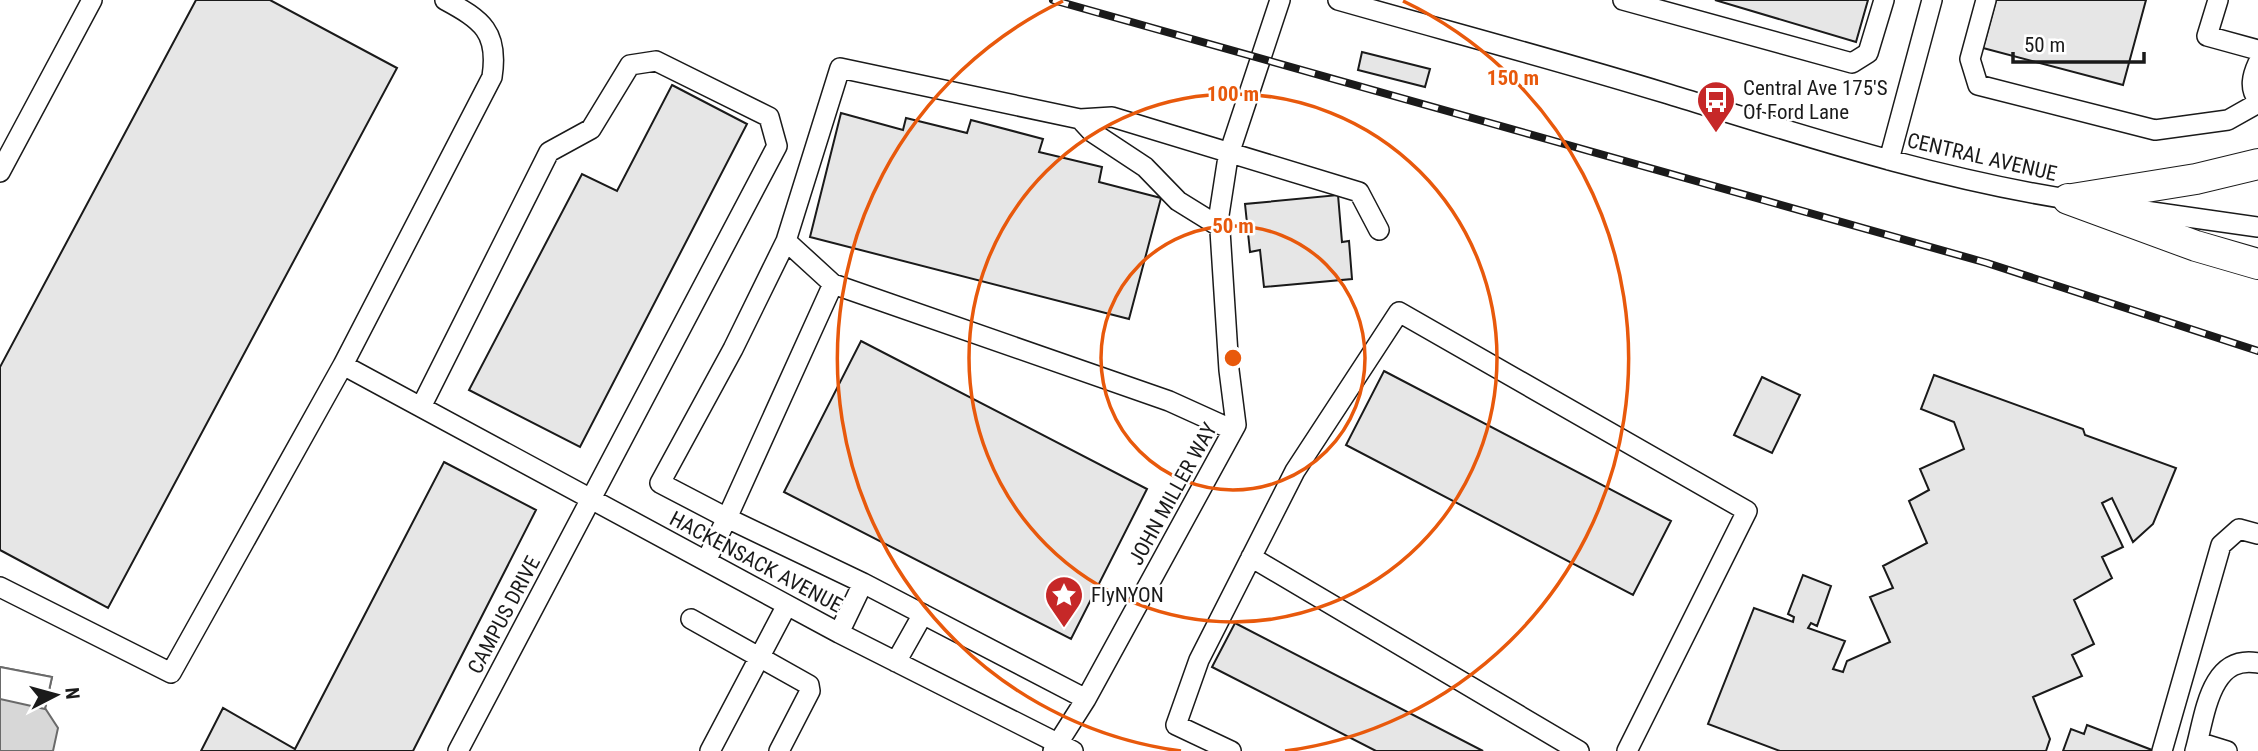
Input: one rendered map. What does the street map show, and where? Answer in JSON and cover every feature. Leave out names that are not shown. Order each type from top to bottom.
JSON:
[{"type":"highway","points":[[2068,200],[2196,178],[2258,164]]},
{"type":"highway","points":[[2068,200],[2196,246],[2258,264]]},
{"type":"street","points":[[0,172],[92,0]]},
{"type":"street","points":[[0,587],[171,673],[343,365],[492,77],[495,56],[485,27],[473,16],[445,0]]},
{"type":"street","name":"JOHN MILLER WAY","points":[[1061,749],[1236,425],[1229,370],[1220,227],[1230,151],[1280,0]]},
{"type":"street","name":"CENTRAL AVENUE","points":[[1338,0],[1889,160],[2068,200],[2258,227]]},
{"type":"street","points":[[1623,0],[1852,63],[1868,53],[1884,0]]},
{"type":"street","points":[[1889,160],[1932,0]]},
{"type":"street","points":[[1986,0],[1970,59],[1979,85],[2154,130],[2228,120],[2258,101],[2252,92],[2253,74],[2258,63]]},
{"type":"street","points":[[2218,0],[2207,36],[2258,50]]},
{"type":"street","name":"CAMPUS DRIVE","points":[[421,407],[549,152],[591,129],[630,65],[656,61],[769,117],[777,146],[458,751]]},
{"type":"street","points":[[1086,699],[863,583],[660,483],[733,349],[786,241],[840,68],[1080,119],[1111,117],[1230,151],[1359,192],[1379,230]]},
{"type":"street","points":[[1080,119],[1091,132],[1145,167],[1178,201],[1220,227]]},
{"type":"street","points":[[786,241],[833,284],[1169,401],[1233,430]]},
{"type":"street","points":[[706,561],[833,284]]},
{"type":"street","points":[[1231,751],[1176,724],[1199,660],[1295,471],[1399,312],[1747,511],[1627,751]]},
{"type":"street","name":"HACKENSACK AVENUE","points":[[343,365],[839,633],[1061,749]]},
{"type":"street","points":[[2162,751],[2221,545],[2239,529],[2258,534]]},
{"type":"street","points":[[1251,557],[1579,751]]},
{"type":"street","points":[[839,633],[863,583]]},
{"type":"street","points":[[710,751],[787,605]]},
{"type":"street","points":[[896,662],[923,614]]},
{"type":"street","points":[[691,619],[809,685],[810,691],[779,751]]},
{"type":"street","points":[[2227,751],[2196,746],[2215,680],[2222,671],[2245,661],[2258,663]]},
{"type":"shaded area","points":[[0,667],[52,677],[45,708],[58,728],[53,751],[0,751]]},
{"type":"pier","points":[[0,667],[52,677],[45,709],[0,699]]},
{"type":"building","points":[[196,0],[270,0],[397,68],[108,608],[0,550],[0,367]]},
{"type":"building","points":[[1715,0],[1868,0],[1856,42]]},
{"type":"building","points":[[1996,0],[2146,0],[2123,85],[1983,48]]},
{"type":"building","points":[[1362,52],[1430,69],[1425,87],[1358,70]]},
{"type":"building","points":[[672,85],[747,124],[580,447],[469,390],[582,174],[617,191]]},
{"type":"building","points":[[841,113],[903,130],[906,118],[967,133],[971,120],[1043,139],[1039,152],[1102,167],[1099,182],[1161,198],[1129,319],[810,237]]},
{"type":"building","points":[[1338,195],[1342,242],[1349,241],[1352,279],[1264,287],[1260,250],[1250,252],[1245,204]]},
{"type":"building","points":[[861,341],[1147,489],[1071,639],[784,492]]},
{"type":"building","points":[[1384,371],[1671,521],[1633,595],[1346,445]]},
{"type":"building","points":[[1934,375],[2083,429],[2085,435],[2176,468],[2153,524],[2133,542],[2112,498],[2102,503],[2123,547],[2102,557],[2112,578],[2074,600],[2094,644],[2072,655],[2082,676],[2033,697],[2050,739],[2046,751],[1780,751],[1708,724],[1754,608],[1793,622],[1794,617],[1788,614],[1803,575],[1831,586],[1817,626],[1811,623],[1808,628],[1845,641],[1833,669],[1843,672],[1847,661],[1890,642],[1870,597],[1893,588],[1883,566],[1927,543],[1909,501],[1929,490],[1920,469],[1964,449],[1954,422],[1921,409]]},
{"type":"building","points":[[1762,377],[1800,395],[1772,453],[1734,435]]},
{"type":"building","points":[[444,462],[536,510],[413,751],[201,751],[223,708],[295,749]]},
{"type":"building","points":[[1235,623],[1483,751],[1376,751],[1212,667]]},
{"type":"building","points":[[2087,725],[2152,750],[2063,751],[2071,729],[2084,734]]},
{"type":"railway","points":[[1053,0],[1987,263],[2258,351]]},
{"type":"place","name":"Central Ave 175'S Of Ford Lane","points":[[1716,134]]},
{"type":"place","name":"FlyNYON","points":[[1064,629]]}]
